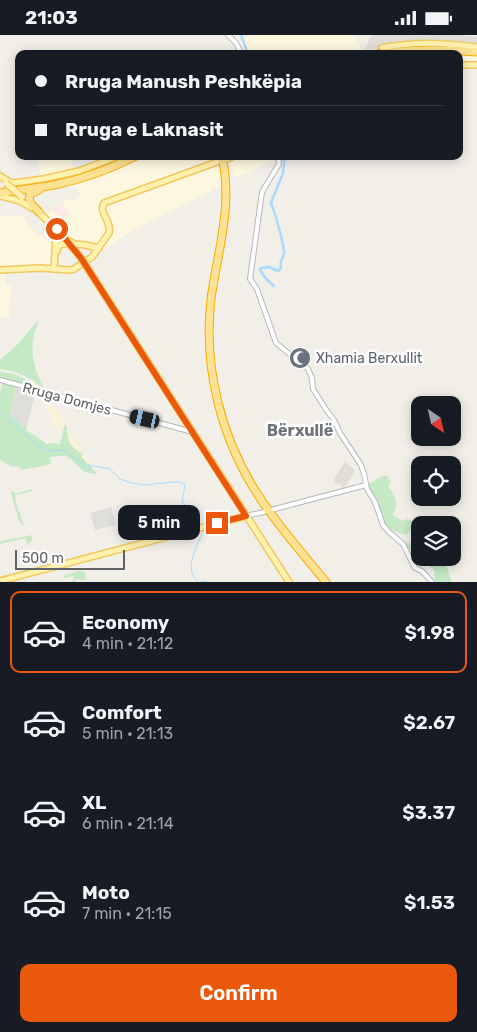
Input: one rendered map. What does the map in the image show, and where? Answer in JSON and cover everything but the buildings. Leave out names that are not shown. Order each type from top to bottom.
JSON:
[{"type":"highway","points":[[393,46],[397,49],[452,50]]},
{"type":"highway","points":[[463,51],[477,53]]},
{"type":"highway","points":[[463,52],[477,53]]},
{"type":"highway","points":[[0,193],[66,180],[105,168],[122,160]]},
{"type":"highway","points":[[0,193],[45,187],[83,177],[127,160]]},
{"type":"highway","points":[[221,160],[225,190],[225,215],[209,322],[212,373],[219,408],[231,444],[252,485],[269,511],[324,582]]},
{"type":"highway","points":[[39,213],[30,203],[29,198],[33,192],[45,187]]},
{"type":"highway","points":[[225,190],[222,222],[208,303],[206,341],[213,395],[225,435],[238,465],[258,499],[324,582]]},
{"type":"main road","points":[[383,50],[393,46],[439,44],[477,47]]},
{"type":"main road","points":[[463,65],[477,65]]},
{"type":"main road","points":[[0,175],[14,183],[79,171],[108,160]]},
{"type":"main road","points":[[0,269],[76,268],[108,236],[109,224],[102,209],[104,203],[216,160]]},
{"type":"main road","points":[[0,175],[6,183],[66,238],[75,244],[87,245],[95,250]]},
{"type":"main road","points":[[0,193],[20,201],[39,213]]},
{"type":"main road","points":[[46,219],[54,228],[56,235],[56,267]]},
{"type":"main road","points":[[66,238],[90,272],[289,582]]},
{"type":"main road","points":[[56,267],[57,249],[59,246],[65,243],[73,248]]},
{"type":"main road","points":[[80,258],[78,250],[80,246],[87,246],[95,250]]},
{"type":"main road","points":[[0,581],[246,516]]},
{"type":"street","points":[[228,35],[240,50]]},
{"type":"street","points":[[278,160],[279,164],[262,192],[250,279],[257,289],[277,345],[308,369],[312,378],[313,389],[362,467],[368,493],[375,502],[384,527],[402,544],[415,568],[422,571],[432,582]]},
{"type":"street","name":"Rruga Domjes","points":[[0,380],[188,431],[191,430]]},
{"type":"street","points":[[271,510],[366,485]]},
{"type":"street","points":[[246,516],[264,512]]},
{"type":"shaded area","points":[[250,35],[352,35],[361,50],[242,50],[238,43]]},
{"type":"shaded area","points":[[371,35],[462,35],[477,37],[477,45],[461,42],[415,42],[365,50]]},
{"type":"shaded area","points":[[463,53],[477,55],[477,68],[463,68]]},
{"type":"shaded area","points":[[39,160],[71,160],[76,171],[41,177]]},
{"type":"shaded area","points":[[134,160],[216,160],[221,186],[137,228],[97,255],[100,249],[75,244],[45,218],[61,203],[63,205],[68,198],[73,202],[82,195],[74,187],[55,187]]},
{"type":"shaded area","points":[[229,160],[274,160],[235,178]]},
{"type":"shaded area","points":[[61,203],[69,214],[62,220],[53,209]]},
{"type":"shaded area","points":[[23,215],[29,227],[53,245],[53,263],[51,266],[0,269],[0,216]]},
{"type":"shaded area","points":[[6,271],[5,285],[11,286],[9,318],[0,317],[0,272]]},
{"type":"shaded area","points":[[16,388],[35,393],[27,427],[19,425],[10,416]]},
{"type":"shaded area","points":[[345,462],[355,470],[344,489],[338,483],[336,485],[334,479]]},
{"type":"shaded area","points":[[111,507],[116,525],[95,530],[90,513]]},
{"type":"green space","points":[[40,318],[32,347],[37,373],[46,392],[25,376],[13,371],[0,369],[0,360],[18,344]]},
{"type":"green space","points":[[0,372],[22,378],[42,391],[0,380]]},
{"type":"green space","points":[[2,383],[16,386],[10,416],[20,421],[19,425],[27,427],[26,430],[47,444],[60,444],[65,424],[96,474],[84,472],[66,456],[50,457],[51,464],[22,470],[18,466],[13,467],[0,460],[0,393]]},
{"type":"green space","points":[[382,476],[387,476],[391,482],[388,487],[397,503],[393,515],[403,521],[407,519],[411,521],[411,529],[406,535],[390,530],[384,525],[369,491],[369,484]]},
{"type":"green space","points":[[31,489],[34,491],[15,495],[17,508],[24,524],[22,526],[22,523],[19,524],[11,493],[14,491],[15,494]]},
{"type":"green space","points":[[33,535],[28,545],[26,539],[0,544],[0,541]]},
{"type":"green space","points":[[402,541],[411,544],[411,551]]},
{"type":"green space","points":[[429,566],[446,566],[451,582],[435,582],[434,570]]},
{"type":"green space","points":[[83,571],[86,579],[76,579],[76,582],[70,582],[74,580],[73,576],[64,578],[63,576]]},
{"type":"sand","points":[[46,396],[65,424],[60,431],[51,422],[52,414],[49,413],[45,404]]},
{"type":"sand","points":[[67,428],[90,463],[88,464],[81,456],[83,455],[82,453],[70,443]]},
{"type":"waterway","points":[[241,35],[247,50]]},
{"type":"waterway","points":[[274,286],[260,270],[261,268],[269,267],[278,271],[281,268],[280,263],[284,255],[279,228],[271,203],[283,173],[285,160]]},
{"type":"waterway","points":[[0,413],[38,445],[50,451],[64,450],[85,466],[92,466]]},
{"type":"waterway","points":[[93,466],[110,469],[120,479],[132,483],[145,485],[180,482],[185,485],[182,501],[201,525]]},
{"type":"waterway","points":[[199,582],[194,577],[191,565],[203,532],[202,529]]},
{"type":"waterway","points":[[201,582],[207,582]]},
{"type":"place","name":"Xhamia Berxullit","points":[[300,358]]},
{"type":"district","name":"Bërxullë","points":[[300,430]]},
{"type":"route","points":[[57,229],[81,258],[246,516],[217,523]]}]
